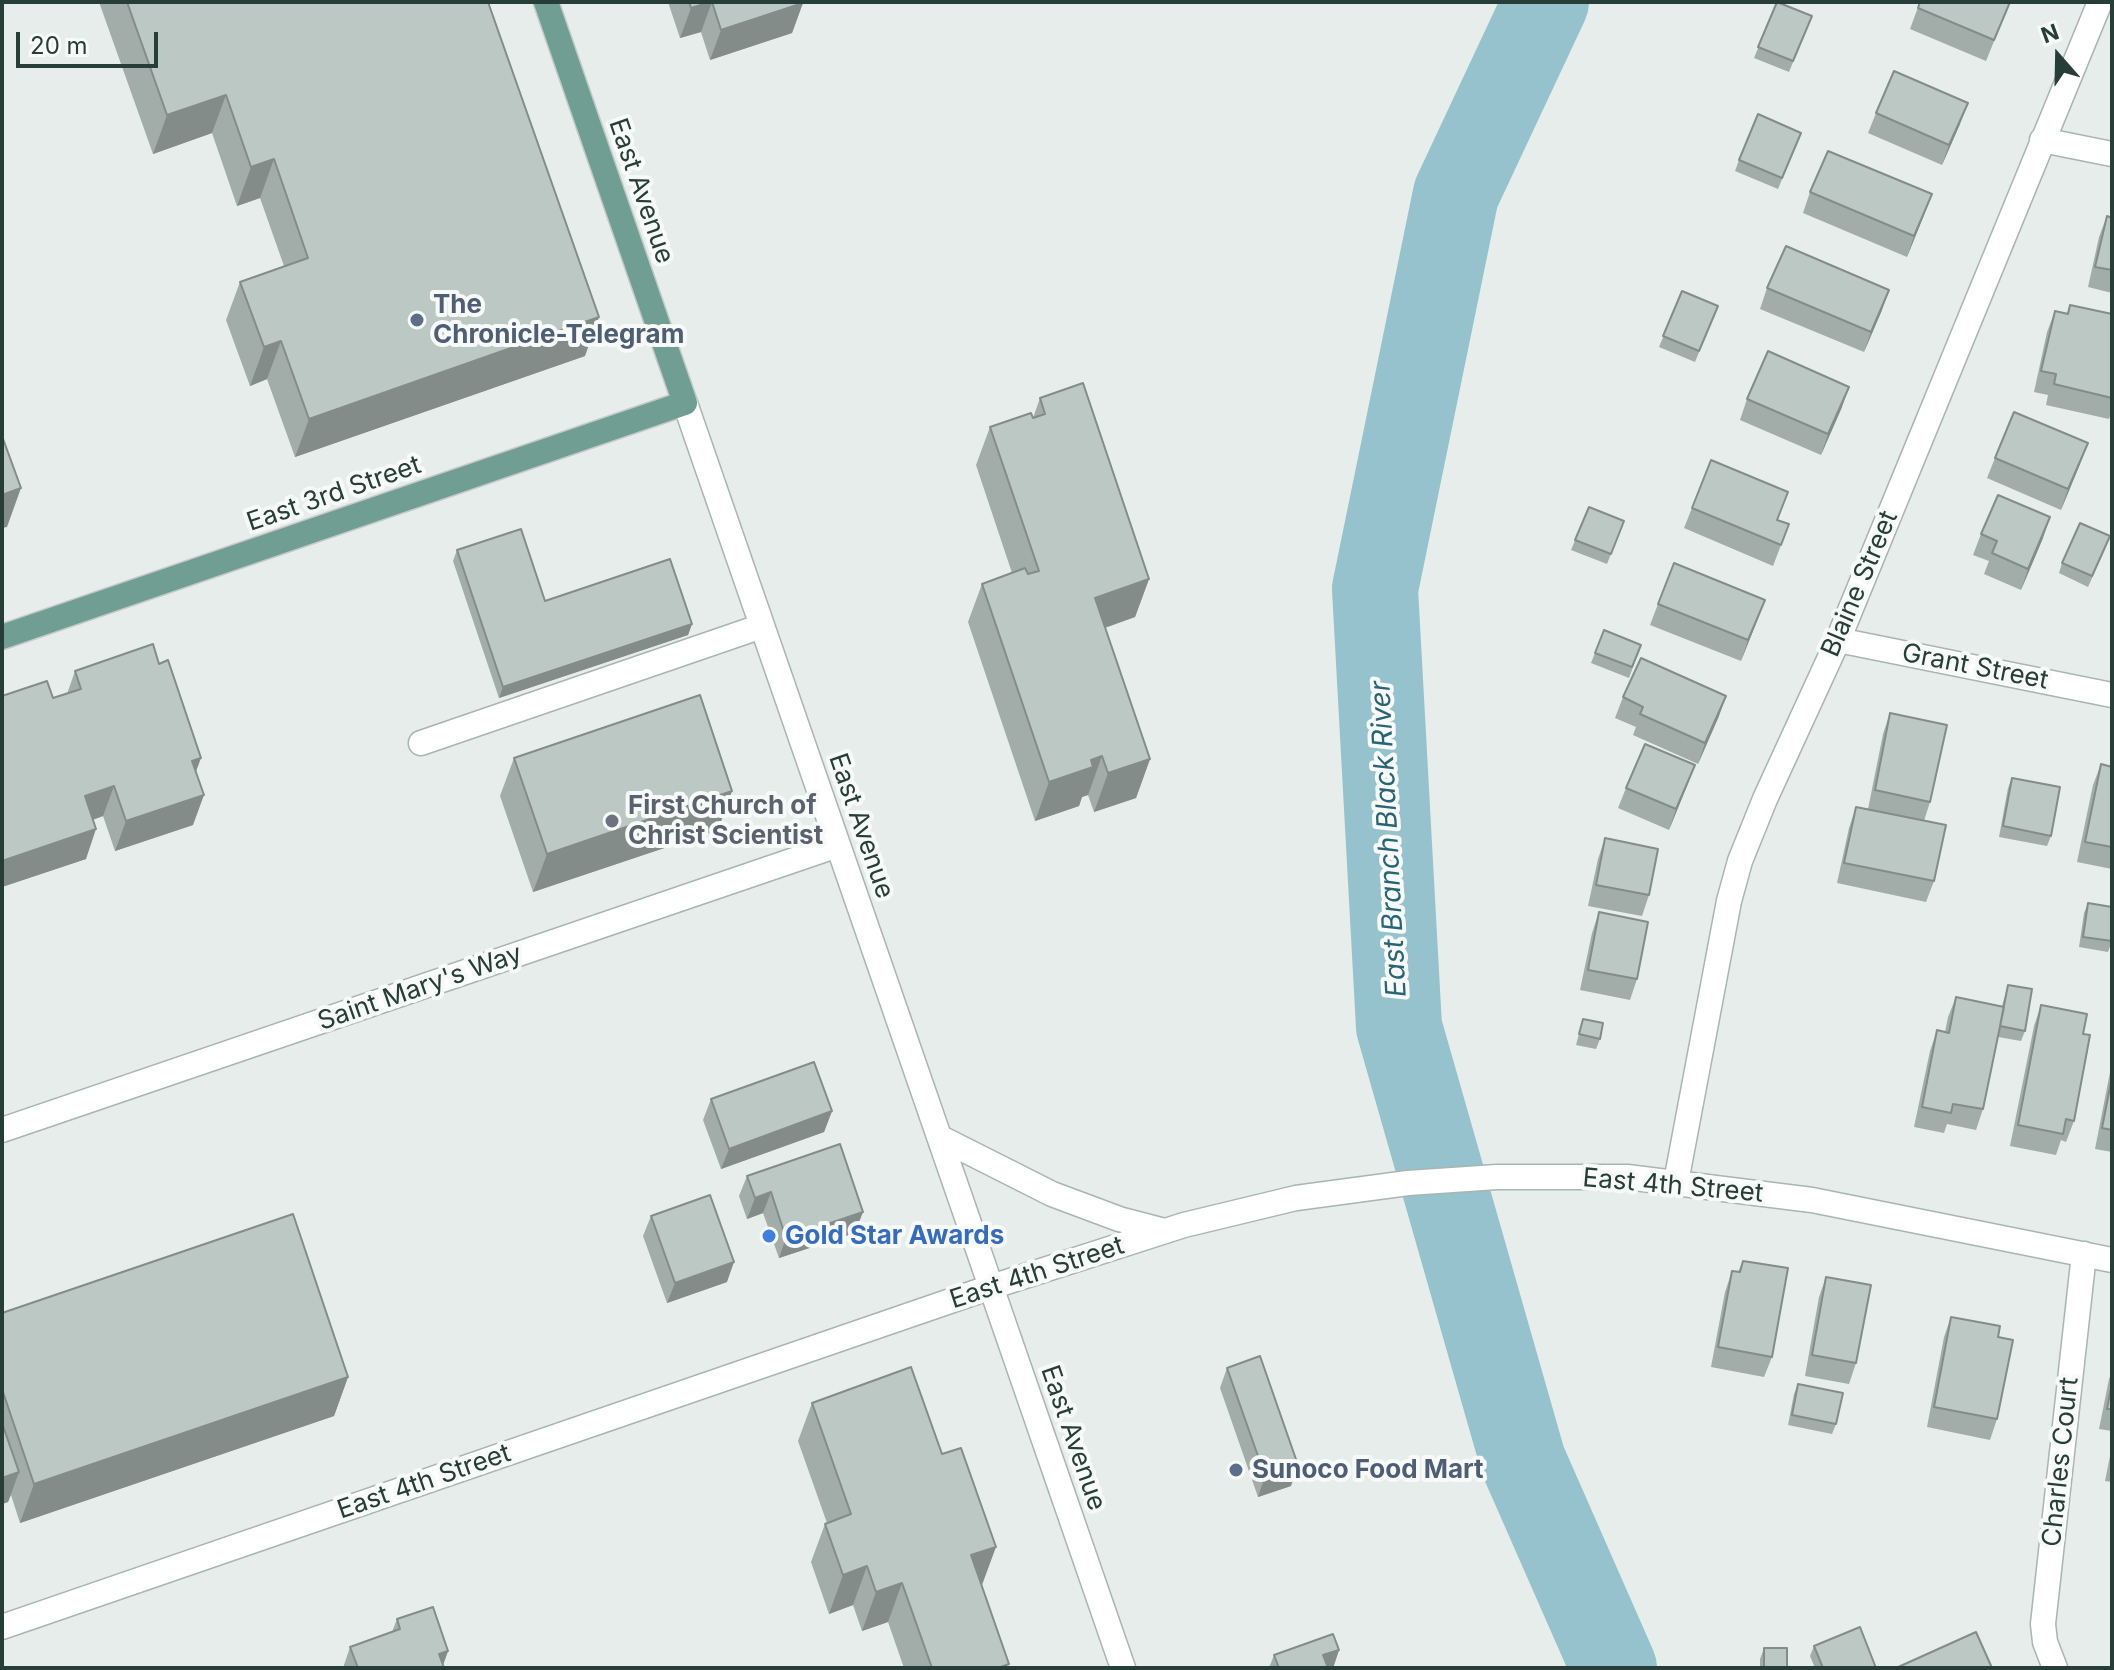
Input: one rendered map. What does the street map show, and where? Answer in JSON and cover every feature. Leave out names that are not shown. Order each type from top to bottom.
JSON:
[{"type":"main road","name":"East Avenue","points":[[546,2],[685,403]]},
{"type":"main road","name":"East 3rd Street","points":[[2,637],[685,403]]},
{"type":"street","name":"Blaine Street","points":[[1676,1182],[1729,901],[1740,861],[1838,640],[2100,2]]},
{"type":"street","points":[[2042,140],[2112,154]]},
{"type":"street","name":"East Avenue","points":[[685,403],[1123,1668]]},
{"type":"street","points":[[421,743],[762,626]]},
{"type":"street","name":"Grant Street","points":[[1838,640],[2112,695]]},
{"type":"street","name":"Saint Mary's Way","points":[[2,1130],[838,845]]},
{"type":"street","points":[[939,1137],[1052,1194],[1119,1219],[1174,1228]]},
{"type":"street","name":"East 4th Street","points":[[2,1627],[991,1287],[1174,1228],[1282,1201],[1367,1187],[1497,1177],[1627,1177],[1812,1200],[2112,1260]]},
{"type":"street","name":"Charles Court","points":[[2055,1668],[2045,1642],[2043,1624],[2084,1254]]},
{"type":"building","points":[[127,2],[488,2],[599,317],[309,419],[281,341],[264,347],[240,282],[308,258],[274,159],[251,167],[226,95],[167,115]]},
{"type":"building","points":[[689,2],[710,2],[691,8]]},
{"type":"building","points":[[712,2],[803,2],[803,3],[721,30]]},
{"type":"building","points":[[1777,2],[1812,16],[1793,61],[1758,47]]},
{"type":"building","points":[[1920,2],[2010,2],[1994,40],[1918,8]]},
{"type":"building","points":[[1894,71],[1968,103],[1949,145],[1876,113]]},
{"type":"building","points":[[1758,114],[1801,133],[1782,178],[1739,160]]},
{"type":"building","points":[[1828,151],[1932,194],[1914,236],[1810,192]]},
{"type":"building","points":[[2107,216],[2112,218],[2112,270],[2095,267]]},
{"type":"building","points":[[1786,246],[1889,290],[1871,332],[1767,288]]},
{"type":"building","points":[[1682,291],[1718,306],[1699,351],[1663,336]]},
{"type":"building","points":[[2070,305],[2112,314],[2112,398],[2054,384],[2056,374],[2041,371],[2055,311],[2068,314]]},
{"type":"building","points":[[1768,351],[1849,387],[1828,434],[1747,399]]},
{"type":"building","points":[[1083,383],[1149,579],[1095,598],[1150,759],[1108,773],[1102,756],[1091,760],[1093,767],[1049,782],[982,584],[1025,568],[1028,574],[1039,571],[990,427],[1031,413],[1033,418],[1045,414],[1040,398]]},
{"type":"building","points":[[2014,412],[2088,443],[2068,489],[1995,458]]},
{"type":"building","points":[[2,436],[21,488],[2,495]]},
{"type":"building","points":[[1711,460],[1788,492],[1777,520],[1789,524],[1781,545],[1692,508]]},
{"type":"building","points":[[1998,495],[2050,517],[2028,569],[1992,553],[1997,541],[1981,534]]},
{"type":"building","points":[[1589,507],[1624,521],[1611,554],[1575,540]]},
{"type":"building","points":[[2080,523],[2110,536],[2092,576],[2062,563]]},
{"type":"building","points":[[521,529],[545,601],[670,559],[692,624],[503,687],[457,550]]},
{"type":"building","points":[[1674,563],[1765,600],[1748,640],[1658,604]]},
{"type":"building","points":[[1604,630],[1641,645],[1632,667],[1595,653]]},
{"type":"building","points":[[153,644],[159,664],[168,660],[201,758],[192,761],[204,795],[126,821],[114,786],[85,796],[96,829],[2,861],[2,696],[47,681],[53,698],[81,689],[75,671]]},
{"type":"building","points":[[1641,658],[1726,696],[1705,743],[1640,714],[1643,707],[1623,697]]},
{"type":"building","points":[[700,695],[732,791],[547,854],[514,758]]},
{"type":"building","points":[[1890,713],[1947,725],[1930,802],[1875,790]]},
{"type":"building","points":[[1645,744],[1695,765],[1676,809],[1626,788]]},
{"type":"building","points":[[2101,764],[2112,767],[2112,847],[2085,842]]},
{"type":"building","points":[[2012,778],[2060,787],[2051,836],[2003,826]]},
{"type":"building","points":[[1856,807],[1946,825],[1934,881],[1844,863]]},
{"type":"building","points":[[1605,838],[1658,849],[1649,895],[1596,885]]},
{"type":"building","points":[[2088,903],[2112,907],[2112,941],[2083,937]]},
{"type":"building","points":[[1599,912],[1648,922],[1637,979],[1588,970]]},
{"type":"building","points":[[2008,985],[2032,989],[2025,1031],[2000,1026]]},
{"type":"building","points":[[1956,997],[2004,1007],[1983,1109],[1953,1104],[1951,1113],[1922,1107],[1937,1030],[1949,1033]]},
{"type":"building","points":[[2041,1005],[2087,1014],[2083,1034],[2090,1035],[2074,1121],[2066,1119],[2063,1134],[2018,1125]]},
{"type":"building","points":[[1583,1019],[1603,1023],[1600,1039],[1579,1034]]},
{"type":"building","points":[[814,1062],[832,1111],[729,1149],[711,1099]]},
{"type":"building","points":[[2112,1077],[2112,1130],[2102,1128]]},
{"type":"building","points":[[840,1144],[863,1212],[786,1238],[771,1192],[755,1198],[747,1176]]},
{"type":"building","points":[[710,1195],[734,1262],[675,1283],[651,1216]]},
{"type":"building","points":[[293,1214],[348,1377],[34,1484],[2,1389],[2,1313]]},
{"type":"building","points":[[1743,1261],[1788,1268],[1772,1357],[1718,1347],[1732,1271],[1740,1272]]},
{"type":"building","points":[[1826,1277],[1871,1285],[1856,1363],[1812,1355]]},
{"type":"building","points":[[1951,1317],[2000,1326],[1998,1337],[2013,1340],[1997,1419],[1934,1407]]},
{"type":"building","points":[[1260,1356],[1298,1465],[1265,1476],[1227,1368]]},
{"type":"building","points":[[911,1367],[942,1454],[961,1448],[996,1547],[971,1555],[1009,1664],[998,1668],[932,1668],[902,1583],[876,1592],[867,1566],[843,1575],[825,1524],[851,1514],[812,1403]]},
{"type":"building","points":[[2112,1383],[2112,1409],[2107,1409]]},
{"type":"building","points":[[1798,1384],[1843,1393],[1836,1424],[1792,1415]]},
{"type":"building","points":[[2,1423],[19,1472],[2,1478]]},
{"type":"building","points":[[433,1607],[448,1651],[439,1654],[444,1668],[358,1668],[350,1647],[400,1629],[397,1619]]},
{"type":"building","points":[[1860,1627],[1876,1668],[1823,1668],[1814,1646]]},
{"type":"building","points":[[1976,1632],[1992,1668],[1896,1668]]},
{"type":"building","points":[[1333,1634],[1339,1650],[1323,1655],[1328,1668],[1279,1668],[1274,1655]]},
{"type":"building","points":[[1764,1648],[1787,1648],[1787,1668],[1764,1668]]},
{"type":"waterway","name":"East Branch Black River","points":[[1546,2],[1456,194],[1375,589],[1399,1027],[1523,1461],[1614,1668]]},
{"type":"place","name":"The Chronicle-Telegram","points":[[417,320]]},
{"type":"place","name":"First Church of Christ Scientist","points":[[612,821]]},
{"type":"place","name":"Gold Star Awards","points":[[769,1236]]},
{"type":"place","name":"Sunoco Food Mart","points":[[1236,1470]]}]
